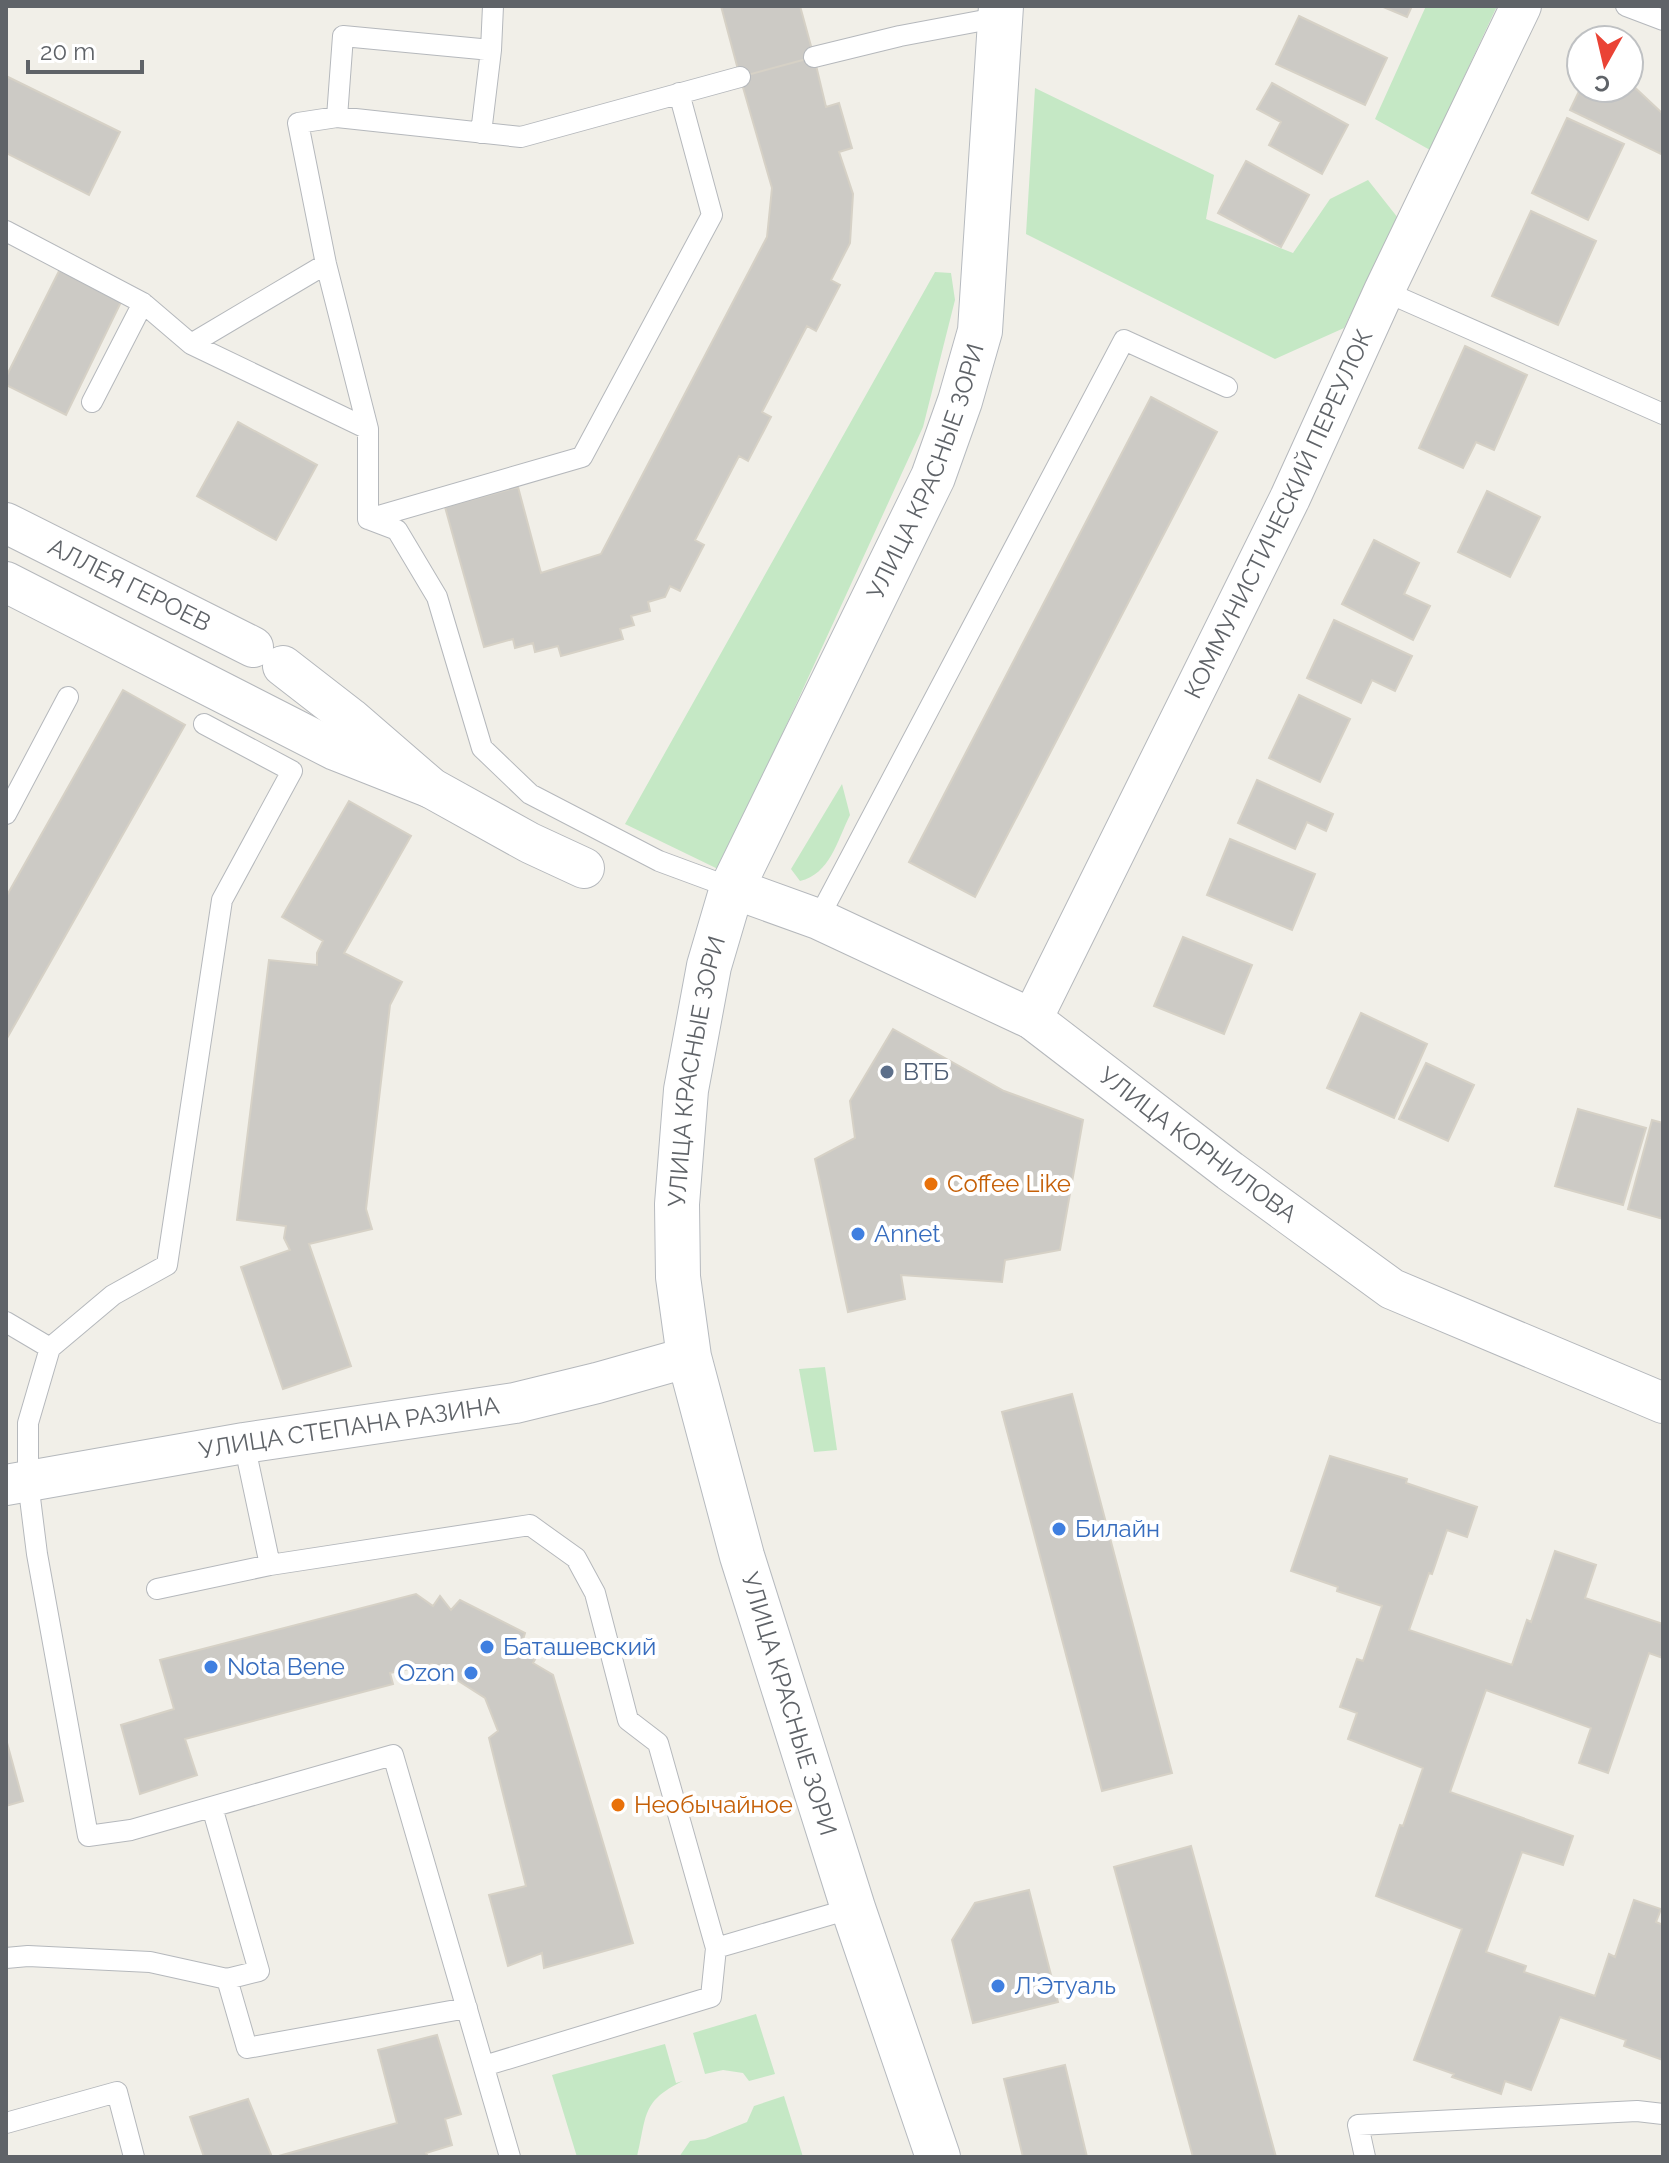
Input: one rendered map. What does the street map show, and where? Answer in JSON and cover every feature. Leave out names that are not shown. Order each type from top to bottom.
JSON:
[{"type":"main road","name":"УЛИЦА КРАСНЫЕ ЗОРИ","points":[[938,2157],[853,1908],[742,1556],[689,1357],[678,1277],[677,1233],[686,1090],[709,966],[732,888],[933,477],[960,401],[980,331],[1001,11]]},
{"type":"street","name":"КОММУНИСТИЧЕСКИЙ ПЕРЕУЛОК","points":[[1032,1019],[1290,498],[1384,291],[1521,6]]},
{"type":"street","name":"АЛЛЕЯ ГЕРОЕВ","points":[[6,523],[268,657],[350,718],[431,788]]},
{"type":"street","points":[[6,582],[335,750],[431,788],[530,843],[584,868]]},
{"type":"street","name":"УЛИЦА КОРНИЛОВА","points":[[732,888],[818,919],[1032,1019],[1230,1171],[1392,1289],[1663,1403]]},
{"type":"street","name":"УЛИЦА СТЕПАНА РАЗИНА","points":[[17,1483],[244,1443],[515,1403],[689,1357]]},
{"type":"lane","points":[[481,133],[493,6]]},
{"type":"lane","points":[[1626,6],[1663,20]]},
{"type":"lane","points":[[814,57],[1001,11]]},
{"type":"lane","points":[[337,117],[343,36],[491,50]]},
{"type":"lane","points":[[368,519],[368,429],[326,264],[298,123],[337,117],[521,137],[740,77]]},
{"type":"lane","points":[[368,519],[582,457],[712,215],[679,93]]},
{"type":"lane","points":[[6,231],[143,303],[191,344],[368,429]]},
{"type":"lane","points":[[191,344],[326,264]]},
{"type":"lane","points":[[1384,291],[1663,414]]},
{"type":"lane","points":[[92,402],[143,303]]},
{"type":"lane","points":[[818,919],[1124,340],[1227,387]]},
{"type":"lane","points":[[368,519],[397,530],[437,597],[482,748],[530,794],[659,861],[732,888]]},
{"type":"lane","points":[[6,814],[68,697]]},
{"type":"lane","points":[[204,724],[292,771],[222,900],[167,1265],[113,1295],[50,1348],[28,1423],[17,1483],[41,1580],[88,1836],[131,1830],[393,1755],[510,2157]]},
{"type":"lane","points":[[6,1322],[50,1348]]},
{"type":"lane","points":[[244,1443],[270,1565]]},
{"type":"lane","points":[[157,1589],[270,1565],[530,1525],[576,1558],[595,1593],[628,1720],[658,1743],[716,1948],[711,1997],[484,2066]]},
{"type":"lane","points":[[6,1958],[28,1956],[150,1962],[227,1979],[259,1971],[212,1807]]},
{"type":"lane","points":[[716,1948],[853,1908]]},
{"type":"lane","points":[[227,1979],[247,2048],[467,2008]]},
{"type":"lane","points":[[6,2123],[117,2092],[134,2157]]},
{"type":"lane","points":[[1365,2157],[1358,2125],[1637,2111],[1663,2114]]},
{"type":"green space","points":[[1426,6],[1497,6],[1430,150],[1375,119]]},
{"type":"green space","points":[[1035,88],[1214,175],[1206,219],[1293,253],[1330,199],[1368,180],[1398,218],[1344,328],[1275,359],[1026,234]]},
{"type":"green space","points":[[935,272],[951,273],[955,300],[923,427],[720,870],[625,824]]},
{"type":"green space","points":[[842,784],[850,815],[826,864],[800,881],[791,869]]},
{"type":"green space","points":[[825,1367],[837,1450],[814,1452],[799,1369]]},
{"type":"green space","points":[[756,2014],[775,2074],[749,2081],[743,2073],[723,2070],[705,2074],[693,2033]]},
{"type":"green space","points":[[665,2044],[676,2083],[683,2081],[669,2088],[648,2111],[637,2157],[577,2157],[552,2075]]},
{"type":"green space","points":[[784,2096],[803,2157],[679,2157],[690,2141],[705,2139],[747,2122],[754,2106]]},
{"type":"building","points":[[721,6],[800,6],[814,57],[740,77]]},
{"type":"building","points":[[1381,6],[1412,6],[1407,17]]},
{"type":"building","points":[[1299,16],[1387,58],[1365,105],[1276,64]]},
{"type":"building","points":[[814,57],[826,107],[839,103],[852,148],[839,152],[853,194],[850,243],[831,280],[840,285],[816,331],[807,326],[762,412],[771,417],[748,461],[739,456],[695,540],[704,545],[680,591],[670,586],[665,597],[648,602],[650,611],[631,616],[634,625],[620,629],[623,639],[561,656],[558,646],[535,652],[533,643],[515,648],[513,639],[484,647],[445,507],[518,487],[541,573],[601,554],[767,237],[772,188],[740,77]]},
{"type":"building","points":[[6,76],[120,132],[89,195],[6,153]]},
{"type":"building","points":[[1272,83],[1348,125],[1322,174],[1269,145],[1281,122],[1257,109]]},
{"type":"building","points":[[1645,97],[1663,114],[1663,155],[1570,110],[1573,104],[1645,104]]},
{"type":"building","points":[[1567,118],[1624,144],[1588,220],[1532,193]]},
{"type":"building","points":[[1246,161],[1309,195],[1281,247],[1218,213]]},
{"type":"building","points":[[1531,211],[1596,241],[1558,325],[1492,296]]},
{"type":"building","points":[[61,267],[123,298],[66,415],[6,385],[6,377]]},
{"type":"building","points":[[1465,346],[1527,375],[1494,450],[1476,442],[1463,468],[1419,448]]},
{"type":"building","points":[[1151,397],[1217,432],[975,897],[909,862]]},
{"type":"building","points":[[238,422],[317,465],[276,540],[197,496]]},
{"type":"building","points":[[1487,491],[1540,517],[1510,577],[1458,552]]},
{"type":"building","points":[[1374,540],[1419,563],[1404,594],[1430,606],[1413,640],[1342,604]]},
{"type":"building","points":[[1334,620],[1412,656],[1395,691],[1372,680],[1361,703],[1307,678]]},
{"type":"building","points":[[123,690],[185,725],[6,1040],[6,897]]},
{"type":"building","points":[[1299,695],[1350,719],[1320,782],[1269,758]]},
{"type":"building","points":[[1257,780],[1333,814],[1326,831],[1307,822],[1295,849],[1238,823]]},
{"type":"building","points":[[349,801],[411,836],[344,953],[402,982],[390,1005],[366,1209],[372,1229],[309,1244],[351,1366],[283,1389],[241,1267],[290,1250],[284,1238],[286,1226],[237,1220],[269,960],[317,965],[317,953],[323,941],[282,917]]},
{"type":"building","points":[[1230,839],[1315,874],[1292,930],[1207,895]]},
{"type":"building","points":[[1183,937],[1252,965],[1224,1034],[1154,1006]]},
{"type":"building","points":[[1361,1013],[1427,1044],[1394,1118],[1327,1088]]},
{"type":"building","points":[[893,1029],[1004,1091],[1083,1120],[1060,1250],[1005,1260],[1002,1282],[901,1275],[905,1299],[848,1312],[815,1159],[855,1138],[850,1101]]},
{"type":"building","points":[[1426,1063],[1474,1085],[1448,1141],[1399,1119]]},
{"type":"building","points":[[1578,1109],[1646,1128],[1623,1205],[1555,1186]]},
{"type":"building","points":[[1652,1120],[1663,1123],[1663,1219],[1628,1209]]},
{"type":"building","points":[[1072,1394],[1172,1773],[1102,1791],[1002,1412]]},
{"type":"building","points":[[1330,1456],[1407,1479],[1406,1483],[1477,1507],[1467,1537],[1447,1530],[1409,1630],[1512,1665],[1527,1620],[1531,1622],[1555,1551],[1596,1565],[1585,1598],[1663,1624],[1663,1658],[1649,1653],[1608,1773],[1579,1763],[1591,1728],[1486,1690],[1450,1792],[1573,1836],[1563,1865],[1522,1852],[1486,1952],[1526,1966],[1524,1972],[1595,1996],[1609,1954],[1615,1957],[1634,1900],[1661,1909],[1656,1922],[1663,1925],[1663,2060],[1624,2046],[1626,2040],[1560,2017],[1531,2090],[1505,2081],[1501,2094],[1414,2060],[1462,1929],[1376,1896],[1423,1768],[1348,1739],[1357,1713],[1340,1707],[1357,1659],[1363,1661],[1382,1606],[1291,1571]]},
{"type":"building","points":[[416,1594],[433,1606],[440,1596],[451,1610],[460,1600],[525,1633],[521,1646],[539,1652],[533,1663],[553,1675],[633,1943],[544,1968],[542,1953],[508,1966],[489,1895],[526,1886],[489,1738],[498,1731],[485,1698],[432,1664],[390,1673],[393,1684],[185,1739],[197,1775],[140,1794],[121,1725],[174,1709],[160,1660]]},
{"type":"building","points":[[6,1739],[23,1801],[6,1806]]},
{"type":"building","points":[[1191,1846],[1276,2157],[1193,2157],[1114,1867]]},
{"type":"building","points":[[1029,1890],[1058,2002],[973,2023],[952,1940],[975,1903]]},
{"type":"building","points":[[437,2035],[461,2114],[445,2119],[452,2145],[426,2153],[428,2157],[275,2157],[397,2123],[378,2050]]},
{"type":"building","points":[[1065,2065],[1087,2157],[1023,2157],[1004,2079]]},
{"type":"building","points":[[248,2099],[272,2157],[204,2157],[190,2117]]},
{"type":"place","name":"ВТБ","points":[[887,1072]]},
{"type":"place","name":"Coffee Like","points":[[931,1184]]},
{"type":"place","name":"Annet","points":[[858,1234]]},
{"type":"place","name":"Билайн","points":[[1059,1529]]},
{"type":"place","name":"Баташевский","points":[[487,1647]]},
{"type":"place","name":"Nota Bene","points":[[211,1667]]},
{"type":"place","name":"Ozon","points":[[471,1673]]},
{"type":"place","name":"Необычайное","points":[[618,1805]]},
{"type":"place","name":"Л'Этуаль","points":[[998,1986]]}]
